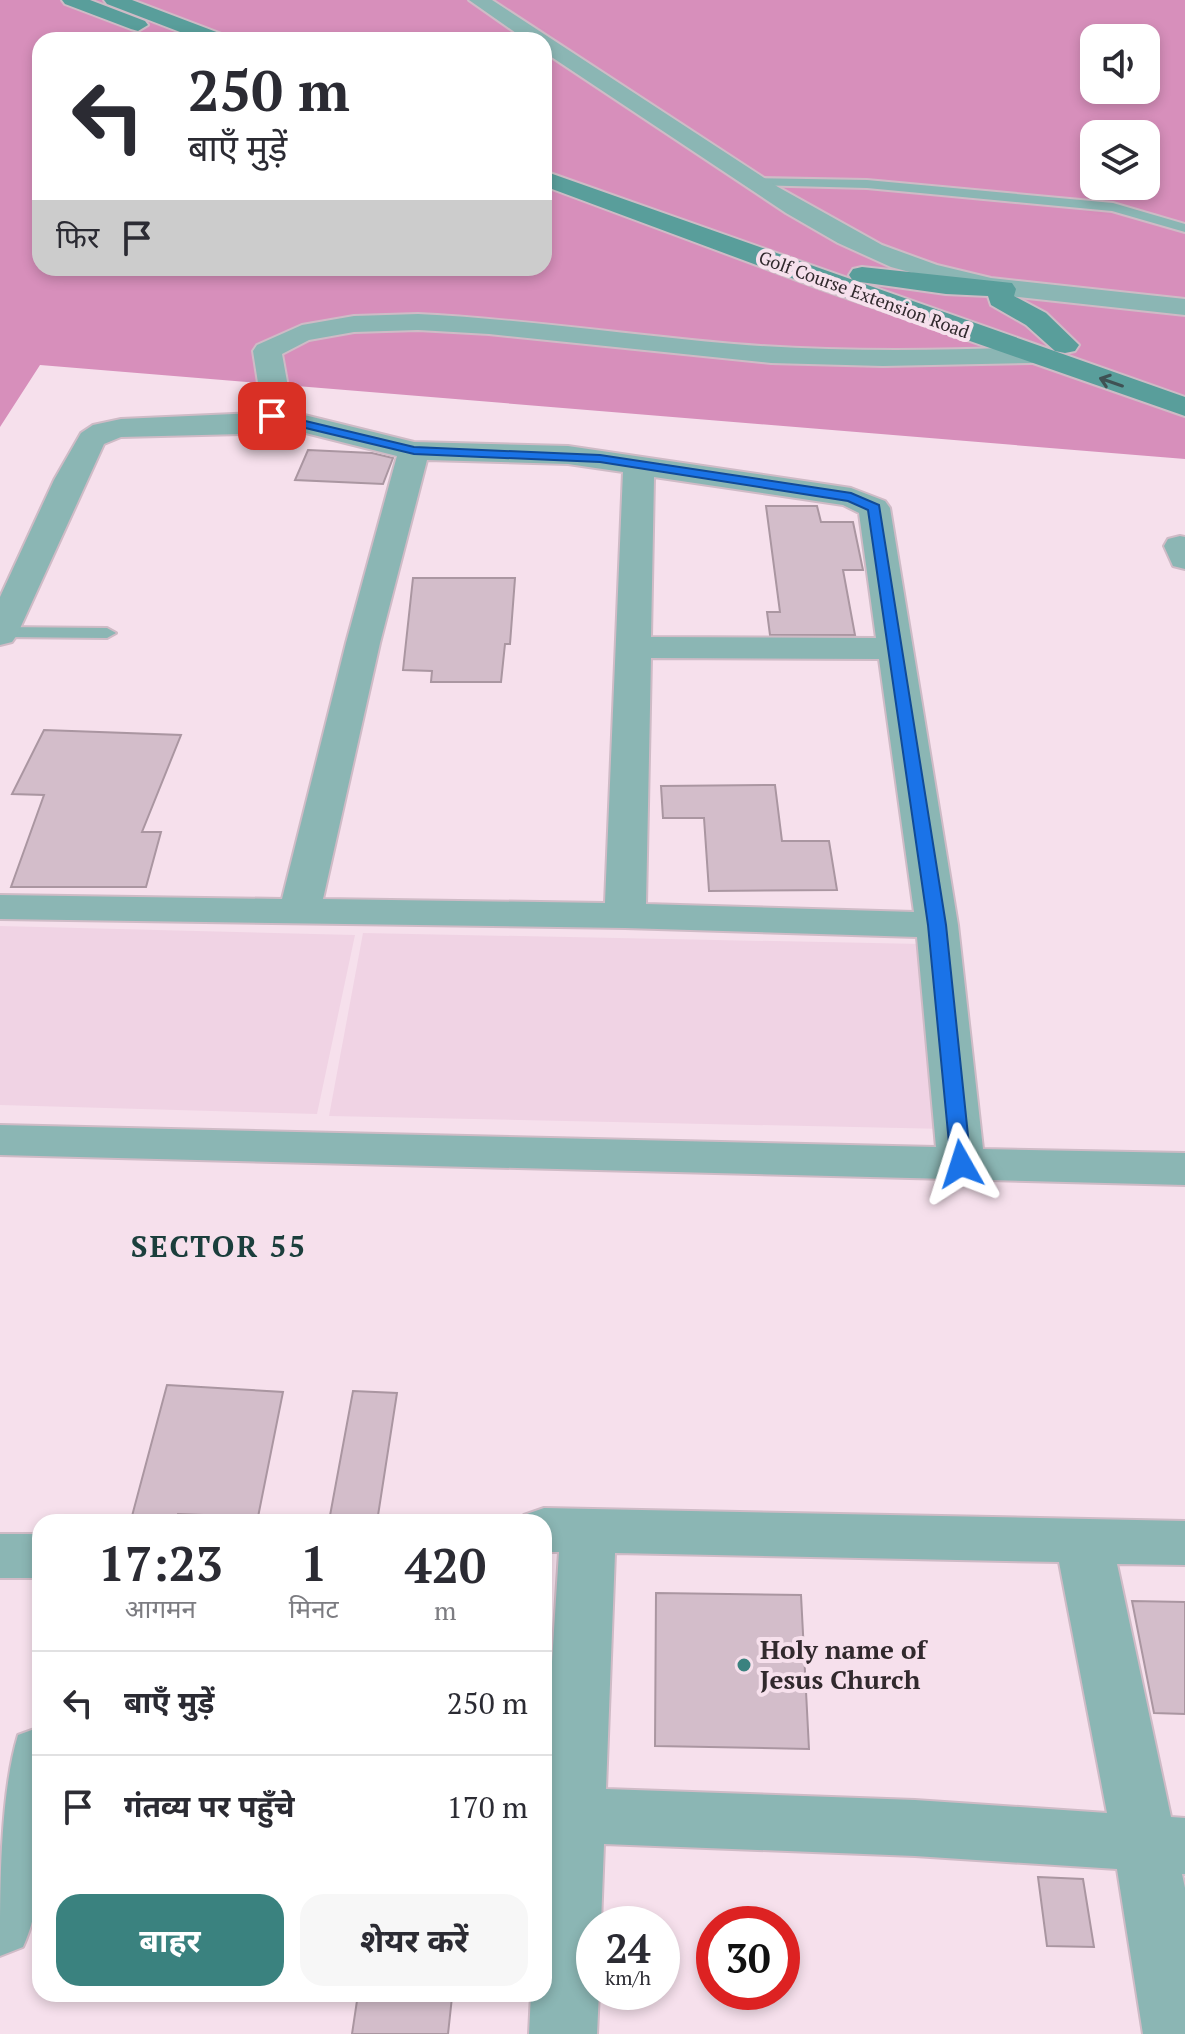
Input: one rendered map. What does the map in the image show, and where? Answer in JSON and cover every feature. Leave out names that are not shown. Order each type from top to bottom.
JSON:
[{"type":"main road","points":[[72,0],[156,32]]},
{"type":"main road","points":[[114,0],[199,32]]},
{"type":"main road","name":"Golf Course Extension Road","points":[[552,163],[860,274],[1185,385]]},
{"type":"main road","name":"Golf Course Extension Road","points":[[552,181],[1032,355],[1185,407]]},
{"type":"main road","points":[[745,252],[773,243]]},
{"type":"main road","points":[[860,274],[946,286],[999,289],[1000,299],[1036,319],[1065,345]]},
{"type":"street","points":[[479,0],[528,32]]},
{"type":"street","points":[[552,48],[755,182],[815,219],[890,258],[999,289],[1185,307]]},
{"type":"street","points":[[272,416],[277,409],[267,367],[267,351],[291,334],[341,323],[375,321],[457,325],[758,353],[915,359],[1032,355]]},
{"type":"street","points":[[0,634],[70,480],[98,434],[121,428],[242,425],[272,416],[414,451],[568,455],[851,497],[869,504],[878,519],[937,925],[961,1164]]},
{"type":"street","points":[[299,913],[363,643],[414,451]]},
{"type":"street","points":[[625,916],[639,465]]},
{"type":"street","points":[[631,647],[897,649]]},
{"type":"street","points":[[0,907],[625,916],[937,925]]},
{"type":"street","points":[[0,1140],[1185,1169]]},
{"type":"street","points":[[563,2034],[558,1815],[566,1531],[1185,1543]]},
{"type":"street","points":[[1084,1543],[1165,1845],[1177,2034]]},
{"type":"street","points":[[0,1556],[32,1556]]},
{"type":"street","points":[[0,1926],[27,1787]]},
{"type":"street","points":[[558,1815],[915,1828],[1165,1845]]},
{"type":"lane","points":[[755,182],[854,183],[1113,207],[1185,228]]},
{"type":"lane","points":[[0,634],[107,633]]},
{"type":"shaded area","points":[[0,0],[1185,0],[1185,459],[40,365],[0,427]]},
{"type":"shaded area","points":[[0,926],[355,935],[317,1114],[0,1105]]},
{"type":"shaded area","points":[[363,933],[922,944],[947,1129],[329,1116]]},
{"type":"building","points":[[308,450],[372,453],[393,458],[383,484],[295,480]]},
{"type":"building","points":[[766,506],[817,506],[821,522],[853,522],[863,570],[843,570],[855,635],[770,635],[767,612],[780,612]]},
{"type":"building","points":[[413,578],[515,578],[510,644],[505,644],[501,682],[431,682],[432,671],[403,670]]},
{"type":"building","points":[[44,730],[181,735],[142,832],[161,832],[146,887],[11,887],[44,795],[12,794]]},
{"type":"building","points":[[775,785],[782,841],[829,841],[837,890],[709,891],[704,818],[663,818],[661,786]]},
{"type":"building","points":[[167,1385],[283,1392],[259,1514],[133,1514]]},
{"type":"building","points":[[353,1391],[397,1393],[378,1514],[330,1514]]},
{"type":"building","name":"Holy name of Jesus Church","points":[[656,1593],[801,1595],[809,1749],[655,1746]]},
{"type":"building","points":[[1132,1601],[1185,1602],[1185,1714],[1154,1713]]},
{"type":"building","points":[[1038,1877],[1083,1879],[1094,1947],[1047,1946]]},
{"type":"building","points":[[357,2002],[451,2002],[448,2034],[352,2034]]},
{"type":"place","name":"Holy name of Jesus Church","points":[[744,1665]]},
{"type":"district","name":"SECTOR 55","points":[[219,1247]]},
{"type":"route","points":[[272,416],[414,451],[600,458],[851,497],[874,508],[937,925],[961,1164]]}]
